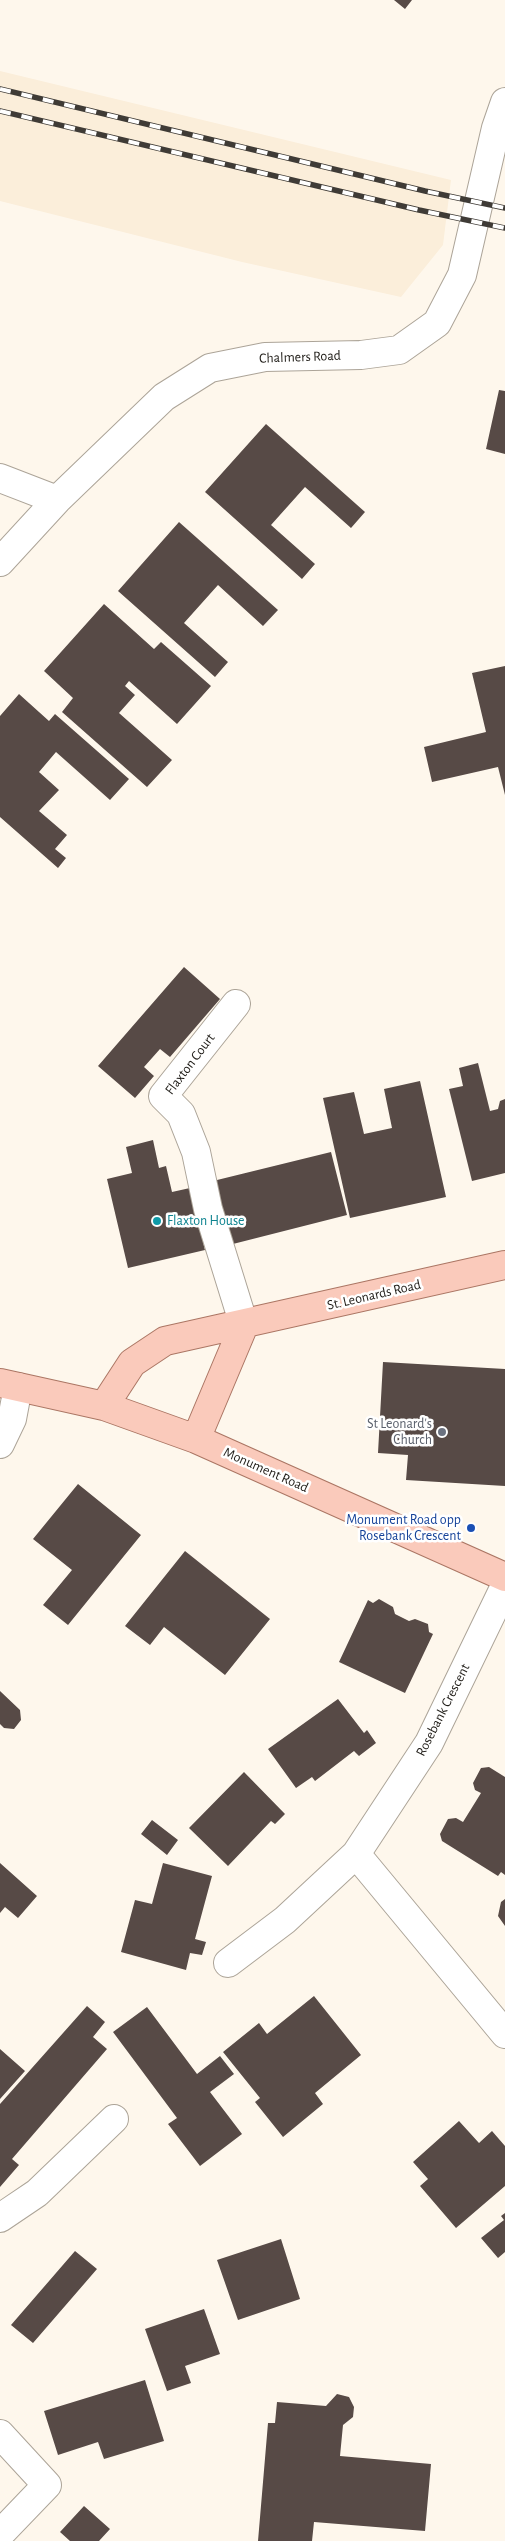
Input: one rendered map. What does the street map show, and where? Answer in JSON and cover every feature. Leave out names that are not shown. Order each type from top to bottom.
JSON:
[{"type":"main road","name":"St. Leonards Road","points":[[104,1406],[132,1363],[165,1342],[207,1330],[244,1325],[505,1266]]},
{"type":"main road","points":[[196,1439],[244,1325]]},
{"type":"main road","name":"Monument Road","points":[[9,1385],[104,1406],[196,1439],[505,1577]]},
{"type":"street","name":"Chalmers Road","points":[[0,562],[57,500],[164,397],[210,368],[265,357],[361,355],[399,350],[437,323],[462,275],[496,128],[505,102]]},
{"type":"street","points":[[0,478],[57,500]]},
{"type":"street","name":"Flaxton Court","points":[[236,1004],[163,1096],[181,1114],[196,1152],[208,1209],[244,1325]]},
{"type":"street","points":[[0,1444],[12,1419],[9,1385]]},
{"type":"street","name":"Rosebank Crescent","points":[[228,1963],[285,1920],[356,1854],[429,1743],[505,1586]]},
{"type":"street","points":[[356,1854],[505,2034]]},
{"type":"street","points":[[0,2218],[37,2193],[114,2119]]},
{"type":"street","points":[[0,2434],[47,2484],[0,2534]]},
{"type":"shaded area","points":[[0,71],[451,180],[443,245],[401,297],[242,262],[0,201]]},
{"type":"building","points":[[394,0],[412,0],[405,9]]},
{"type":"building","points":[[499,390],[505,391],[505,454],[486,449]]},
{"type":"building","points":[[266,424],[365,512],[351,528],[305,487],[271,525],[315,564],[302,579],[205,492]]},
{"type":"building","points":[[179,522],[278,610],[263,626],[218,585],[184,623],[228,662],[215,677],[118,591]]},
{"type":"building","points":[[104,604],[154,649],[161,642],[211,686],[177,724],[129,681],[125,686],[135,695],[119,713],[172,760],[147,787],[62,712],[73,698],[44,671]]},
{"type":"building","points":[[505,666],[505,795],[498,767],[432,782],[424,747],[486,732],[472,673]]},
{"type":"building","points":[[19,694],[49,721],[55,714],[129,779],[110,800],[56,752],[39,772],[59,790],[39,811],[67,835],[55,849],[66,858],[58,868],[0,817],[0,716]]},
{"type":"building","points":[[184,967],[220,999],[170,1057],[160,1049],[144,1067],[154,1076],[135,1098],[98,1066]]},
{"type":"building","points":[[478,1063],[490,1111],[498,1109],[500,1101],[505,1099],[505,1173],[472,1181],[449,1089],[463,1086],[459,1068]]},
{"type":"building","points":[[420,1081],[446,1197],[350,1218],[323,1098],[354,1092],[364,1134],[392,1128],[384,1089]]},
{"type":"building","name":"Flaxton House","points":[[153,1140],[159,1168],[166,1166],[172,1192],[190,1188],[205,1250],[128,1268],[107,1179],[132,1173],[126,1147]]},
{"type":"building","points":[[331,1152],[347,1215],[229,1245],[213,1181]]},
{"type":"building","name":"St Leonard's Church","points":[[383,1362],[505,1369],[505,1486],[406,1480],[408,1455],[378,1453]]},
{"type":"building","points":[[78,1484],[141,1535],[68,1625],[43,1605],[72,1570],[33,1539]]},
{"type":"building","points":[[185,1551],[270,1619],[225,1675],[164,1627],[150,1645],[125,1626]]},
{"type":"building","points":[[379,1599],[393,1607],[395,1614],[409,1621],[415,1619],[428,1624],[429,1632],[433,1634],[405,1693],[339,1662],[368,1600],[373,1603]]},
{"type":"building","points":[[0,1691],[20,1710],[21,1720],[14,1729],[4,1728],[0,1724]]},
{"type":"building","points":[[338,1699],[364,1733],[367,1730],[376,1743],[359,1756],[354,1751],[315,1781],[312,1777],[296,1788],[268,1749]]},
{"type":"building","points":[[489,1767],[505,1777],[505,1875],[501,1872],[498,1876],[442,1841],[440,1834],[448,1819],[456,1818],[463,1822],[481,1793],[475,1790],[473,1783],[481,1768]]},
{"type":"building","points":[[244,1772],[285,1814],[275,1824],[271,1821],[228,1866],[189,1828]]},
{"type":"building","points":[[152,1820],[178,1840],[167,1855],[141,1834]]},
{"type":"building","points":[[0,1863],[37,1896],[18,1918],[5,1907],[0,1913]]},
{"type":"building","points":[[163,1863],[212,1876],[195,1939],[206,1942],[202,1955],[190,1953],[186,1970],[121,1952],[135,1900],[152,1904]]},
{"type":"building","points":[[505,1899],[505,1926],[498,1916],[501,1902]]},
{"type":"building","points":[[314,1996],[361,2055],[315,2093],[323,2104],[283,2137],[255,2102],[260,2098],[223,2052],[259,2023],[267,2034]]},
{"type":"building","points":[[87,2006],[105,2022],[93,2037],[107,2049],[12,2159],[19,2165],[0,2187],[0,2104]]},
{"type":"building","points":[[147,2007],[197,2074],[220,2056],[234,2074],[210,2092],[242,2134],[200,2166],[168,2124],[177,2118],[113,2032]]},
{"type":"building","points":[[0,2049],[25,2071],[0,2099]]},
{"type":"building","points":[[459,2121],[479,2143],[492,2131],[505,2146],[505,2186],[456,2228],[420,2186],[428,2179],[413,2162]]},
{"type":"building","points":[[505,2213],[505,2252],[498,2258],[481,2238],[504,2220],[501,2216]]},
{"type":"building","points":[[281,2239],[300,2299],[238,2320],[217,2260]]},
{"type":"building","points":[[75,2251],[97,2269],[33,2343],[11,2325]]},
{"type":"building","points":[[204,2309],[220,2354],[185,2366],[191,2383],[167,2391],[145,2329]]},
{"type":"building","points":[[145,2380],[164,2441],[104,2459],[98,2442],[58,2455],[44,2411]]},
{"type":"building","points":[[337,2394],[349,2397],[354,2407],[353,2417],[343,2425],[340,2456],[431,2464],[425,2531],[314,2522],[312,2541],[258,2541],[268,2423],[275,2423],[277,2402],[326,2406]]},
{"type":"building","points":[[84,2506],[110,2529],[99,2541],[70,2541],[60,2532]]},
{"type":"railway","points":[[0,89],[425,191],[505,208]]},
{"type":"railway","points":[[0,111],[419,210],[505,228]]},
{"type":"place","name":"Flaxton House","points":[[157,1221]]},
{"type":"place","name":"St Leonard's Church","points":[[442,1432]]},
{"type":"place","name":"Monument Road opp Rosebank Crescent","points":[[471,1528]]}]
